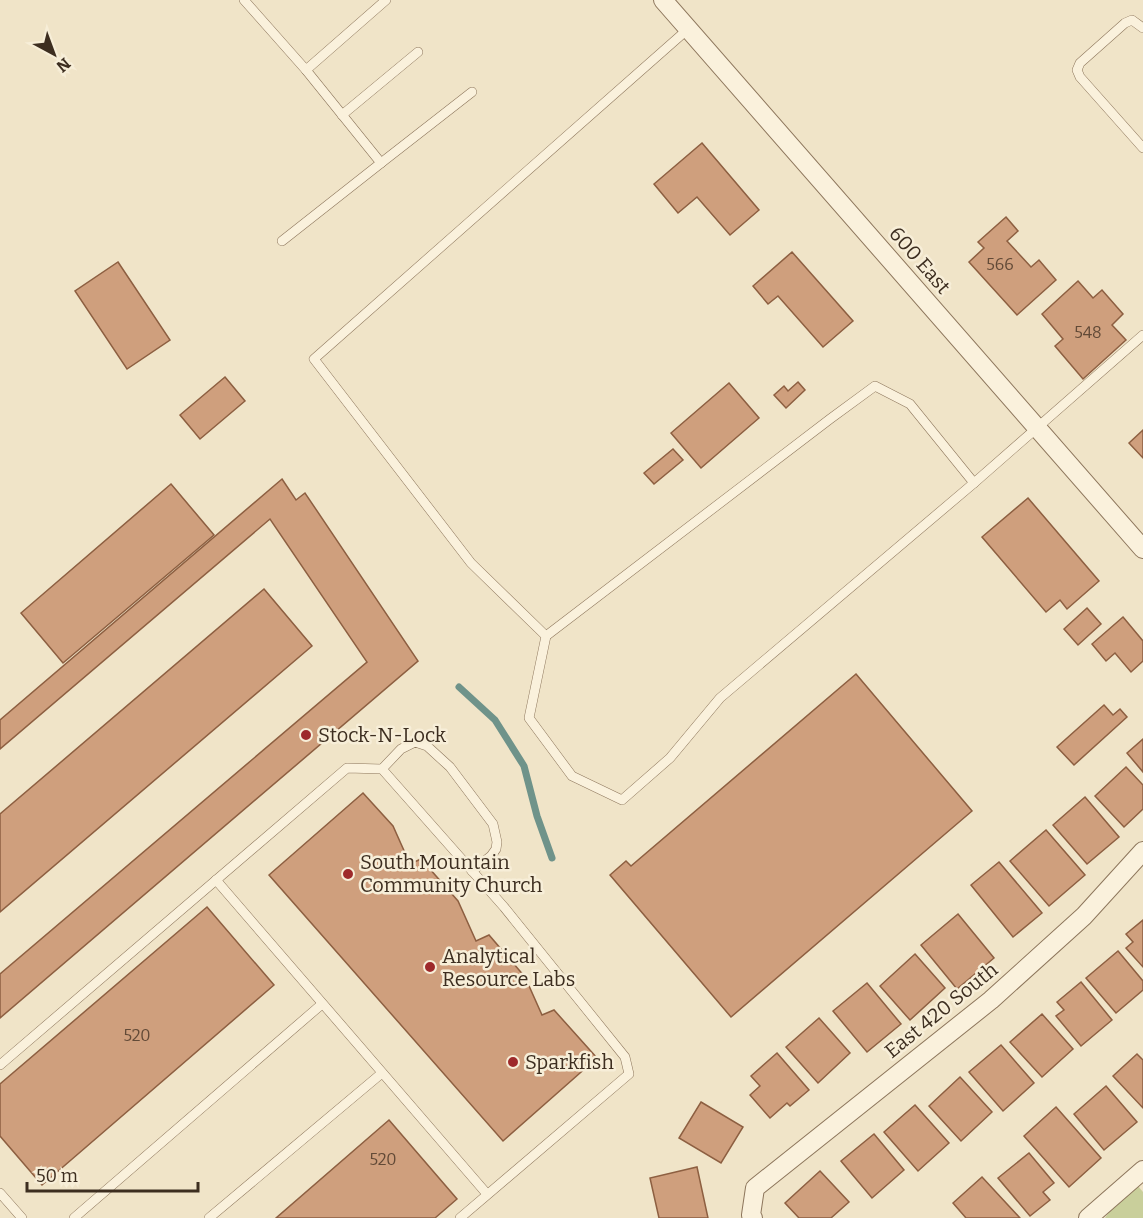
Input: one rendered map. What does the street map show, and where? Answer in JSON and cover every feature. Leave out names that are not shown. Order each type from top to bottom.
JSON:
[{"type":"street","name":"600 East","points":[[663,0],[1143,549]]},
{"type":"street","name":"East 420 South","points":[[753,1218],[751,1215],[754,1188],[991,1000],[1084,916],[1143,852]]},
{"type":"street","points":[[1088,1218],[1143,1170]]},
{"type":"lane","points":[[244,0],[306,70],[381,163]]},
{"type":"lane","points":[[306,70],[386,0]]},
{"type":"lane","points":[[1143,28],[1132,20],[1125,23],[1080,63],[1077,70],[1080,77],[1143,148]]},
{"type":"lane","points":[[546,636],[471,563],[314,359],[688,29]]},
{"type":"lane","points":[[342,114],[418,52]]},
{"type":"lane","points":[[282,241],[472,92]]},
{"type":"lane","points":[[974,483],[910,404],[875,386],[546,636],[529,718],[572,776],[622,800],[670,758],[720,698],[974,483],[1143,335]]},
{"type":"lane","points":[[382,769],[401,749],[415,742],[427,746],[450,767],[493,824],[497,842],[496,849],[491,856],[472,871]]},
{"type":"lane","points":[[0,1065],[347,768],[382,769],[504,907],[625,1057],[628,1074],[460,1218]]},
{"type":"lane","points":[[216,880],[487,1194]]},
{"type":"lane","points":[[74,1218],[322,1004]]},
{"type":"lane","points":[[209,1218],[382,1073]]},
{"type":"lane","points":[[0,1193],[22,1218]]},
{"type":"green space","points":[[1132,1179],[1143,1192],[1143,1218],[1105,1218]]},
{"type":"building","points":[[702,143],[759,210],[730,235],[697,197],[678,213],[654,184]]},
{"type":"building","points":[[1006,217],[1018,231],[1007,241],[1031,267],[1039,260],[1056,280],[1017,315],[969,262],[984,248],[978,242]]},
{"type":"building","points":[[792,252],[853,321],[823,347],[778,296],[768,304],[753,286]]},
{"type":"building","points":[[118,262],[170,340],[127,369],[75,291]]},
{"type":"building","points":[[1078,281],[1093,298],[1102,290],[1123,314],[1112,325],[1126,340],[1083,379],[1055,346],[1063,339],[1042,314]]},
{"type":"building","points":[[225,377],[245,401],[200,439],[180,415]]},
{"type":"building","points":[[798,382],[805,390],[786,408],[774,395],[784,386],[788,391]]},
{"type":"building","points":[[729,383],[759,418],[701,468],[671,433]]},
{"type":"building","points":[[1143,430],[1143,458],[1129,443]]},
{"type":"building","points":[[673,449],[683,460],[654,484],[644,473]]},
{"type":"building","name":"Stock-N-Lock","points":[[282,479],[296,500],[305,493],[418,661],[0,1018],[0,974],[367,662],[270,519],[0,749],[0,720]]},
{"type":"building","points":[[171,484],[214,535],[63,663],[21,613]]},
{"type":"building","points":[[1028,498],[1099,581],[1067,609],[1060,600],[1046,612],[982,537]]},
{"type":"building","points":[[264,589],[312,646],[0,912],[0,814]]},
{"type":"building","points":[[1087,608],[1101,624],[1078,645],[1064,629]]},
{"type":"building","points":[[1123,617],[1143,641],[1143,661],[1131,672],[1115,653],[1106,661],[1092,644]]},
{"type":"building","points":[[856,674],[972,811],[731,1017],[610,875],[626,861],[631,866]]},
{"type":"building","points":[[1104,705],[1113,715],[1120,709],[1127,717],[1074,765],[1057,747]]},
{"type":"building","points":[[1143,739],[1143,772],[1127,753]]},
{"type":"building","points":[[1126,767],[1143,785],[1143,809],[1124,827],[1095,796]]},
{"type":"building","points":[[363,793],[393,826],[410,864],[421,859],[458,901],[476,941],[489,935],[525,977],[542,1015],[554,1010],[597,1058],[503,1141],[269,875]]},
{"type":"building","points":[[1085,797],[1119,837],[1087,864],[1053,825]]},
{"type":"building","points":[[1046,830],[1085,875],[1049,906],[1010,861]]},
{"type":"building","points":[[999,862],[1042,913],[1013,937],[971,885]]},
{"type":"building","points":[[207,907],[274,985],[42,1185],[0,1136],[0,1084]]},
{"type":"building","points":[[958,914],[994,958],[957,989],[921,945]]},
{"type":"building","points":[[1143,920],[1143,967],[1126,948],[1133,942],[1126,934]]},
{"type":"building","points":[[1118,951],[1143,981],[1143,990],[1116,1013],[1086,978]]},
{"type":"building","points":[[915,954],[945,988],[910,1020],[880,986]]},
{"type":"building","points":[[1081,982],[1112,1020],[1081,1046],[1056,1016],[1064,1010],[1057,1002]]},
{"type":"building","points":[[867,983],[901,1024],[867,1052],[833,1011]]},
{"type":"building","points":[[1042,1014],[1073,1049],[1042,1077],[1010,1042]]},
{"type":"building","points":[[819,1018],[850,1053],[818,1083],[786,1047]]},
{"type":"building","points":[[1001,1045],[1034,1083],[1003,1111],[969,1072]]},
{"type":"building","points":[[777,1053],[809,1090],[790,1106],[787,1103],[770,1118],[750,1095],[760,1086],[751,1076]]},
{"type":"building","points":[[1137,1054],[1143,1060],[1143,1108],[1113,1076]]},
{"type":"building","points":[[960,1077],[992,1112],[961,1141],[929,1106]]},
{"type":"building","points":[[1106,1086],[1137,1122],[1104,1150],[1074,1114]]},
{"type":"building","points":[[701,1102],[743,1127],[721,1163],[679,1138]]},
{"type":"building","points":[[915,1105],[949,1143],[918,1171],[884,1132]]},
{"type":"building","points":[[1056,1107],[1101,1158],[1069,1187],[1024,1136]]},
{"type":"building","points":[[389,1120],[457,1199],[435,1218],[276,1218]]},
{"type":"building","points":[[874,1134],[904,1170],[872,1198],[841,1161]]},
{"type":"building","points":[[1029,1153],[1054,1183],[1043,1192],[1050,1200],[1030,1216],[998,1178]]},
{"type":"building","points":[[697,1167],[708,1218],[659,1218],[650,1178]]},
{"type":"building","points":[[820,1171],[849,1202],[831,1218],[799,1218],[785,1203]]},
{"type":"building","points":[[982,1177],[1020,1218],[966,1218],[953,1203]]},
{"type":"waterway","points":[[459,687],[495,720],[524,766],[537,816],[552,858]]},
{"type":"place","name":"Stock-N-Lock","points":[[306,735]]},
{"type":"place","name":"South Mountain Community Church","points":[[348,874]]},
{"type":"place","name":"Analytical Resource Labs","points":[[430,967]]},
{"type":"place","name":"Sparkfish","points":[[513,1062]]}]
